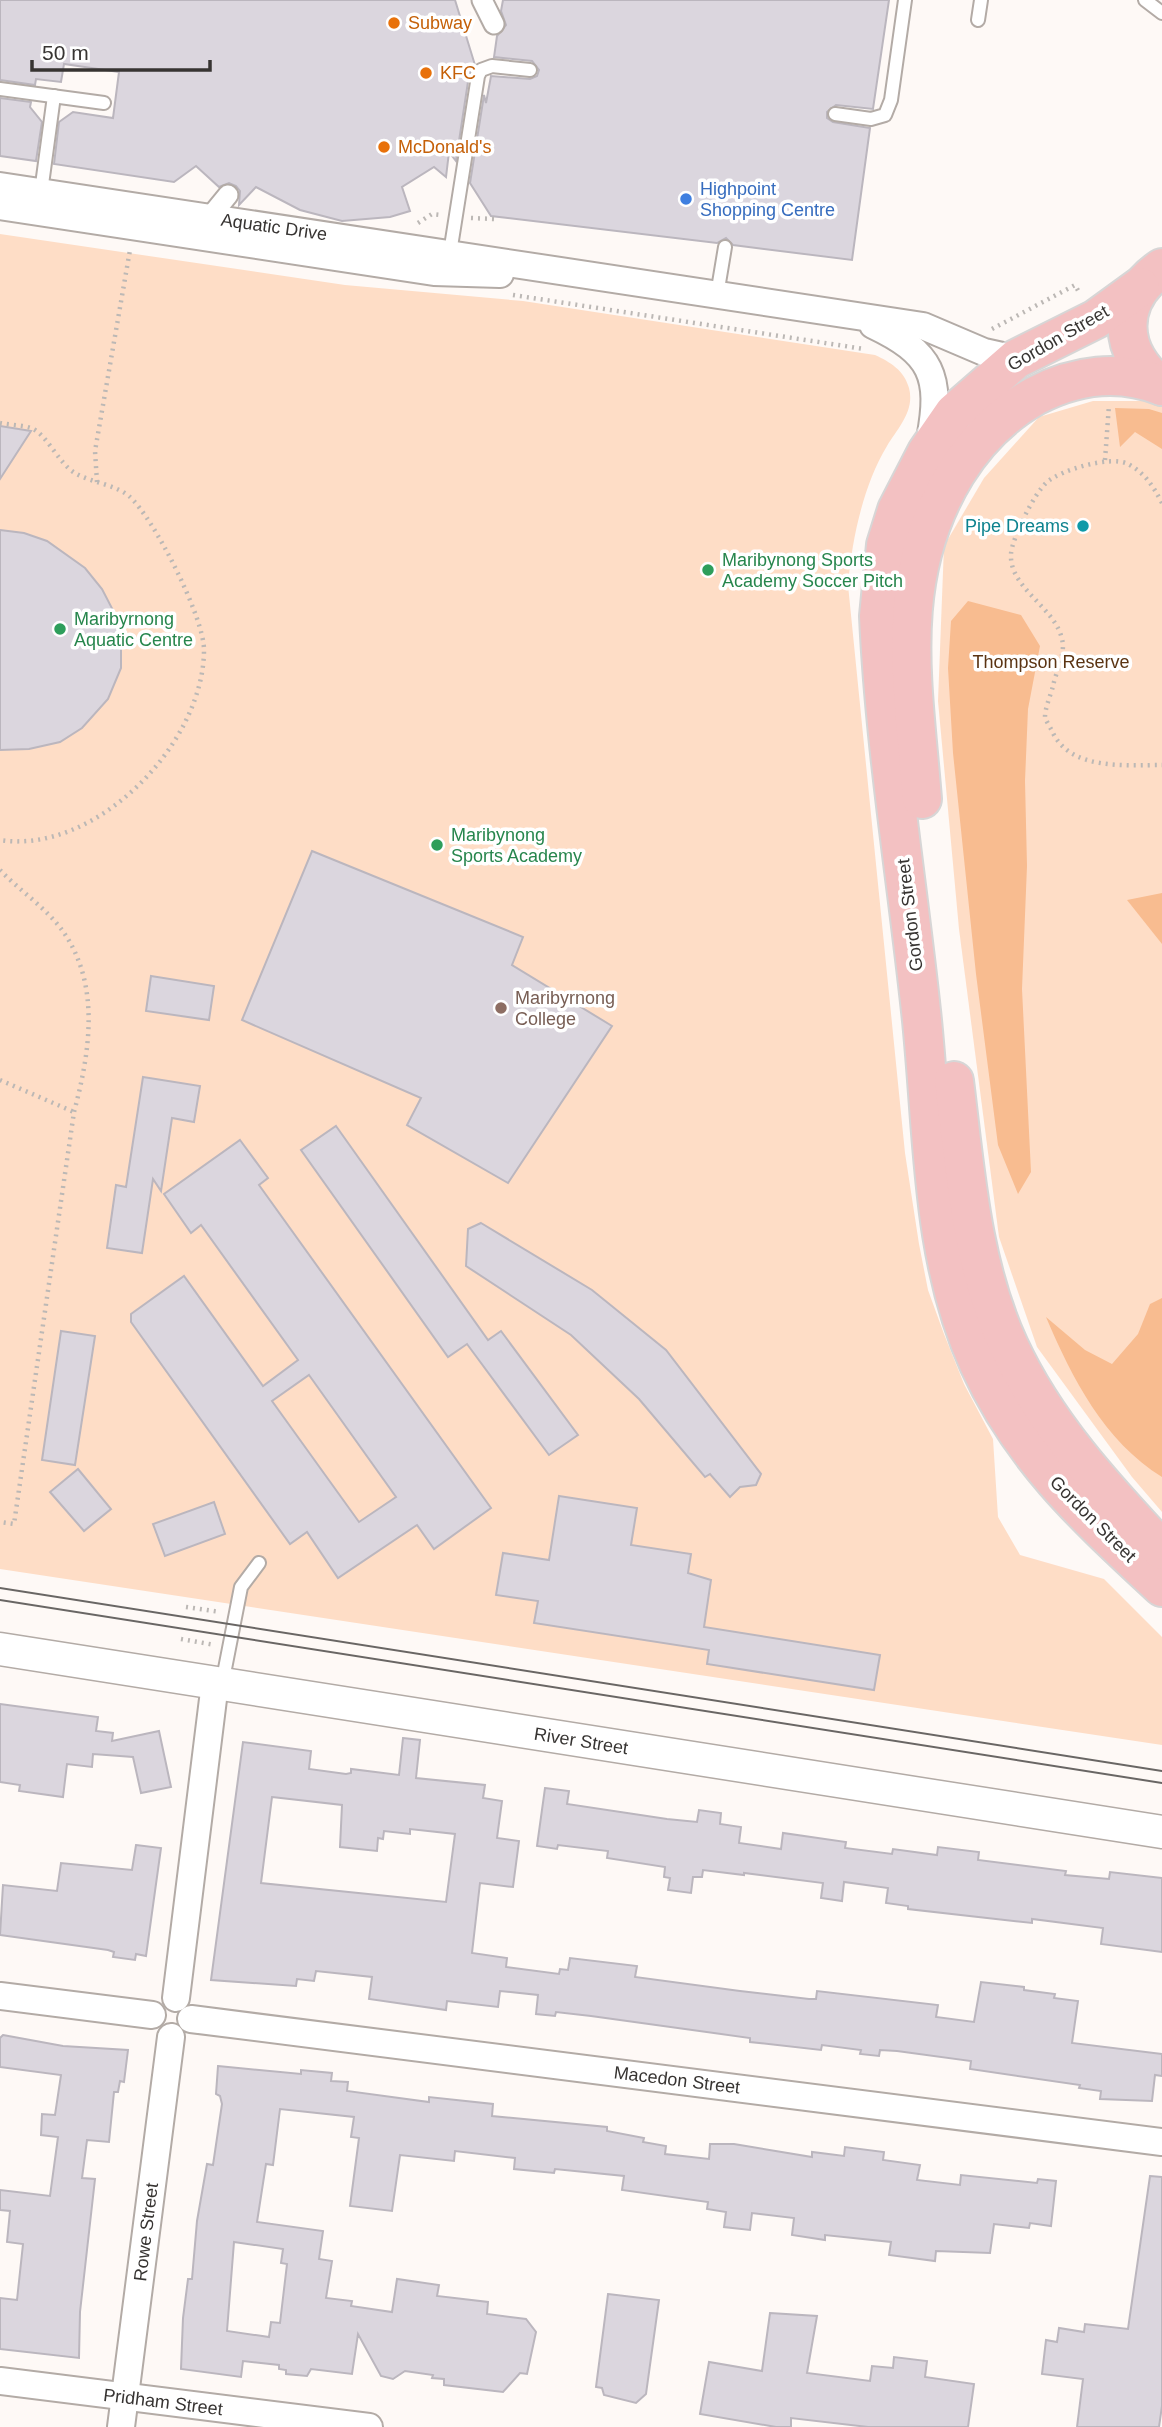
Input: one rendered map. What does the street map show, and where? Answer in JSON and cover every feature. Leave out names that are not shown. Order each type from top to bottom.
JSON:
[{"type":"main road","name":"Gordon Street","points":[[1153,271],[1096,319],[1016,359],[954,413],[908,485],[886,545],[878,616],[928,1070],[941,1238],[963,1326],[981,1367],[1025,1443],[1059,1489],[1162,1587]]},
{"type":"main road","points":[[1153,271],[1131,304],[1127,323],[1135,360],[1147,376],[1162,386]]},
{"type":"main road","name":"Gordon Street","points":[[1162,386],[1130,377],[1077,380],[1042,393],[997,422],[962,464],[933,513],[922,544],[911,609],[910,644],[924,822],[972,1219],[986,1281],[1008,1345],[1032,1390],[1065,1439],[1162,1550]]},
{"type":"main road","points":[[1059,1489],[1066,1472],[1065,1439]]},
{"type":"street","points":[[482,0],[494,24]]},
{"type":"street","name":"Aquatic Drive","points":[[0,186],[450,253],[547,271],[859,319],[923,326],[984,352],[1016,359]]},
{"type":"street","points":[[210,217],[228,195]]},
{"type":"street","name":"Aquatic Drive","points":[[0,206],[434,272],[492,275],[547,271]]},
{"type":"street","name":"Aquatic Drive","points":[[859,319],[899,337],[925,362],[936,396],[927,452]]},
{"type":"street","name":"River Street","points":[[0,1649],[1162,1831]]},
{"type":"street","points":[[184,2009],[159,2002],[152,2015],[157,2030],[171,2036],[185,2032],[184,2009],[219,1684]]},
{"type":"street","points":[[0,1996],[152,2015]]},
{"type":"street","name":"Macedon Street","points":[[184,2009],[1162,2141]]},
{"type":"street","name":"Rowe Street","points":[[121,2427],[171,2036]]},
{"type":"street","name":"Pridham Street","points":[[0,2381],[369,2427]]},
{"type":"lane","points":[[835,114],[880,118],[889,108],[905,0]]},
{"type":"lane","points":[[978,20],[981,0]]},
{"type":"lane","points":[[1145,0],[1162,13]]},
{"type":"lane","points":[[450,253],[478,76],[481,70],[492,66],[530,71]]},
{"type":"lane","points":[[0,89],[104,103]]},
{"type":"lane","points":[[41,192],[54,96]]},
{"type":"lane","points":[[717,296],[725,247]]},
{"type":"lane","points":[[219,1684],[241,1587],[259,1563]]},
{"type":"path","points":[[97,482],[95,451],[131,246]]},
{"type":"path","points":[[508,295],[870,350]]},
{"type":"path","points":[[0,423],[34,429],[75,473],[129,496],[147,519],[173,565],[203,632],[203,668],[192,708],[173,743],[144,779],[125,797],[81,827],[60,837],[23,842],[0,840]]},
{"type":"path","points":[[1162,503],[1149,479],[1125,462],[1105,460],[1077,469],[1047,482],[1019,528],[1011,553],[1014,574],[1032,593],[1062,638],[1062,655],[1045,717],[1057,743],[1081,759],[1113,765],[1162,765]]},
{"type":"path","points":[[0,870],[61,928],[83,968],[88,988],[84,1073],[74,1112],[14,1524],[0,1521]]},
{"type":"path","points":[[0,1080],[74,1112]]},
{"type":"path","points":[[186,1606],[222,1612],[220,1623]]},
{"type":"path","points":[[215,1651],[218,1634]]},
{"type":"path","points":[[181,1639],[211,1644]]},
{"type":"green space","name":"Maribynong Sports Academy","points":[[0,234],[345,285],[523,301],[875,355],[904,376],[910,396],[908,412],[887,446],[865,495],[852,550],[848,585],[905,1153],[919,1244],[928,1290],[944,1334],[964,1384],[993,1439],[998,1517],[1020,1555],[1104,1579],[1162,1637],[1162,1745],[0,1569]]},
{"type":"green space","name":"Thompson Reserve","points":[[1093,401],[1162,401],[1162,1512],[1132,1477],[1037,1347],[999,1237],[959,929],[938,701],[944,546],[984,478],[1039,417]]},
{"type":"shaded area","points":[[1115,408],[1149,409],[1162,413],[1162,449],[1135,432],[1120,447]]},
{"type":"shaded area","points":[[968,601],[1021,615],[1040,646],[1028,709],[1025,781],[1027,866],[1022,989],[1031,1172],[1018,1194],[998,1145],[976,974],[953,753],[948,668],[951,621]]},
{"type":"shaded area","points":[[1162,893],[1162,944],[1127,900]]},
{"type":"shaded area","points":[[1162,1298],[1162,1477],[1141,1462],[1107,1427],[1079,1385],[1046,1317],[1085,1350],[1112,1364],[1138,1334],[1150,1304]]},
{"type":"building","points":[[0,0],[455,0],[475,65],[469,75],[456,161],[449,152],[446,177],[434,167],[402,187],[410,211],[390,217],[342,221],[300,210],[256,187],[239,205],[240,191],[236,186],[229,183],[219,187],[196,166],[174,182],[54,164],[59,122],[73,112],[113,118],[119,72],[64,64],[61,82],[36,79],[35,85],[0,80]]},
{"type":"building","points":[[503,0],[889,0],[873,109],[836,105],[827,112],[827,118],[833,122],[870,128],[852,260],[733,245],[726,238],[717,243],[491,216],[470,183],[484,95],[486,103],[491,76],[530,79],[537,76],[539,70],[532,61],[494,57],[497,36],[506,25],[501,11]]},
{"type":"building","points":[[0,98],[31,102],[30,107],[42,122],[36,161],[0,156]]},
{"type":"building","points":[[0,426],[31,431],[0,479]]},
{"type":"building","name":"Maribyrnong Aquatic Centre","points":[[0,530],[24,533],[47,541],[85,568],[102,589],[117,618],[121,640],[121,668],[108,699],[82,728],[60,742],[29,749],[0,750]]},
{"type":"building","points":[[312,851],[523,937],[512,965],[612,1026],[508,1183],[407,1125],[421,1098],[242,1020]]},
{"type":"building","points":[[151,976],[214,986],[209,1020],[146,1011]]},
{"type":"building","points":[[143,1077],[200,1086],[194,1122],[172,1118],[161,1191],[153,1179],[142,1253],[107,1248],[116,1185],[126,1187]]},
{"type":"building","points":[[336,1126],[488,1340],[501,1331],[578,1435],[549,1455],[467,1344],[448,1357],[301,1150]]},
{"type":"building","points":[[240,1140],[268,1178],[259,1185],[491,1508],[434,1549],[417,1525],[338,1578],[307,1532],[290,1544],[131,1322],[131,1314],[184,1276],[263,1386],[298,1360],[201,1225],[191,1233],[164,1194]],"holes":[[[309,1375],[396,1497],[359,1522],[272,1401]]]},
{"type":"building","points":[[481,1223],[592,1290],[666,1350],[761,1474],[756,1485],[740,1487],[730,1497],[710,1474],[705,1477],[639,1399],[571,1335],[466,1266],[468,1229]]},
{"type":"building","points":[[61,1331],[95,1336],[75,1465],[42,1460]]},
{"type":"building","points":[[78,1469],[111,1509],[84,1531],[50,1492]]},
{"type":"building","points":[[559,1496],[637,1508],[631,1545],[691,1554],[688,1573],[711,1580],[704,1627],[880,1655],[874,1690],[707,1664],[709,1650],[534,1623],[538,1601],[496,1595],[503,1553],[549,1560]]},
{"type":"building","points":[[214,1502],[225,1534],[165,1556],[153,1524]]},
{"type":"building","points":[[0,1704],[98,1717],[96,1731],[113,1733],[112,1741],[159,1731],[171,1787],[141,1793],[133,1757],[93,1754],[92,1767],[67,1764],[63,1797],[19,1791],[20,1785],[0,1782]]},
{"type":"building","points":[[403,1738],[420,1740],[416,1778],[485,1785],[483,1798],[502,1801],[497,1838],[519,1841],[513,1887],[480,1883],[472,1953],[507,1958],[506,1967],[559,1974],[560,1969],[568,1970],[570,1958],[637,1966],[635,1977],[740,1991],[816,1999],[817,1991],[938,2005],[936,2017],[974,2022],[981,1982],[1024,1987],[1024,1990],[1055,1994],[1054,1998],[1078,2001],[1072,2043],[1162,2054],[1162,2076],[1155,2075],[1152,2101],[1100,2099],[1101,2091],[1079,2088],[1080,2085],[970,2069],[971,2061],[897,2051],[880,2050],[879,2056],[860,2054],[861,2050],[822,2045],[821,2050],[750,2042],[750,2038],[591,2016],[556,2012],[555,2016],[536,2014],[538,1995],[500,1991],[498,2007],[447,2001],[446,2010],[369,1999],[372,1977],[316,1971],[314,1981],[297,1979],[296,1986],[211,1980],[243,1742],[311,1751],[309,1769],[346,1774],[351,1773],[351,1769],[399,1775]],"holes":[[[272,1797],[342,1805],[340,1847],[377,1851],[378,1838],[383,1839],[384,1831],[410,1834],[410,1829],[455,1834],[446,1902],[261,1883]]]},
{"type":"building","points":[[545,1788],[569,1791],[567,1804],[667,1819],[697,1822],[699,1810],[721,1813],[720,1824],[741,1827],[739,1843],[781,1849],[783,1833],[846,1842],[845,1848],[892,1854],[893,1849],[937,1855],[938,1847],[979,1852],[978,1860],[1066,1871],[1065,1875],[1109,1879],[1110,1872],[1162,1878],[1162,1952],[1101,1944],[1103,1928],[908,1909],[908,1906],[886,1903],[888,1888],[844,1882],[842,1901],[821,1898],[823,1883],[703,1870],[702,1877],[693,1877],[691,1893],[668,1890],[670,1878],[664,1877],[665,1867],[607,1858],[608,1851],[558,1845],[557,1849],[537,1846]]},
{"type":"building","points":[[136,1845],[161,1848],[146,1956],[136,1954],[135,1960],[113,1957],[114,1952],[108,1950],[0,1935],[3,1885],[57,1891],[61,1863],[132,1870]]},
{"type":"building","points":[[3,2035],[63,2046],[128,2050],[124,2082],[120,2081],[118,2092],[114,2092],[109,2142],[87,2140],[82,2178],[95,2179],[80,2312],[79,2358],[0,2349],[0,2298],[17,2300],[23,2244],[7,2242],[10,2211],[0,2210],[0,2190],[50,2196],[58,2137],[41,2135],[42,2114],[55,2115],[61,2075],[0,2067],[0,2038]]},
{"type":"building","points":[[218,2066],[301,2074],[301,2070],[332,2073],[331,2081],[348,2082],[347,2091],[429,2102],[429,2097],[493,2104],[492,2116],[607,2127],[607,2131],[644,2138],[643,2142],[666,2146],[665,2154],[709,2159],[710,2144],[734,2144],[812,2157],[812,2152],[844,2156],[845,2147],[884,2152],[883,2160],[920,2165],[917,2180],[960,2185],[961,2175],[1037,2183],[1038,2179],[1056,2181],[1051,2226],[1030,2223],[1029,2228],[994,2224],[990,2253],[936,2251],[935,2261],[889,2255],[891,2242],[825,2235],[825,2240],[792,2235],[794,2218],[752,2213],[750,2230],[724,2227],[726,2212],[707,2209],[708,2202],[622,2190],[624,2176],[555,2169],[554,2173],[514,2169],[515,2158],[455,2151],[454,2161],[400,2155],[392,2211],[350,2206],[359,2138],[351,2137],[354,2117],[280,2109],[273,2165],[266,2164],[257,2222],[323,2231],[319,2259],[332,2261],[326,2298],[352,2301],[351,2306],[392,2312],[397,2279],[439,2285],[437,2296],[488,2302],[487,2314],[526,2319],[536,2332],[527,2374],[520,2373],[503,2392],[444,2385],[444,2379],[432,2378],[433,2375],[405,2371],[393,2379],[381,2376],[358,2334],[352,2374],[311,2369],[307,2376],[286,2374],[286,2370],[279,2369],[279,2365],[243,2361],[241,2377],[181,2369],[188,2279],[192,2279],[197,2221],[207,2164],[213,2165],[222,2104],[220,2096],[216,2094]],"holes":[[[234,2242],[283,2249],[281,2263],[287,2264],[280,2323],[271,2322],[269,2337],[227,2331]]]},
{"type":"building","points":[[1150,2176],[1162,2177],[1162,2406],[1159,2427],[1077,2427],[1083,2379],[1042,2374],[1046,2340],[1057,2342],[1059,2328],[1084,2332],[1085,2324],[1128,2329]]},
{"type":"building","points":[[608,2294],[659,2300],[646,2394],[636,2403],[604,2395],[602,2388],[596,2387]]},
{"type":"building","points":[[770,2313],[817,2316],[807,2373],[870,2381],[872,2366],[893,2368],[894,2357],[927,2361],[925,2377],[974,2384],[968,2427],[868,2427],[791,2418],[791,2427],[776,2427],[700,2414],[709,2362],[762,2371]]},
{"type":"tram line","points":[[0,1588],[1162,1771]]},
{"type":"tram line","points":[[0,1600],[1162,1783]]},
{"type":"place","name":"Subway","points":[[394,23]]},
{"type":"place","name":"KFC","points":[[426,73]]},
{"type":"place","name":"McDonald's","points":[[384,147]]},
{"type":"place","name":"Highpoint Shopping Centre","points":[[686,199]]},
{"type":"place","name":"Pipe Dreams","points":[[1083,526]]},
{"type":"place","name":"Maribynong Sports Academy Soccer Pitch","points":[[708,570]]},
{"type":"place","name":"Maribyrnong Aquatic Centre","points":[[60,629]]},
{"type":"place","name":"Maribynong Sports Academy","points":[[437,845]]},
{"type":"place","name":"Maribyrnong College","points":[[501,1008]]}]
